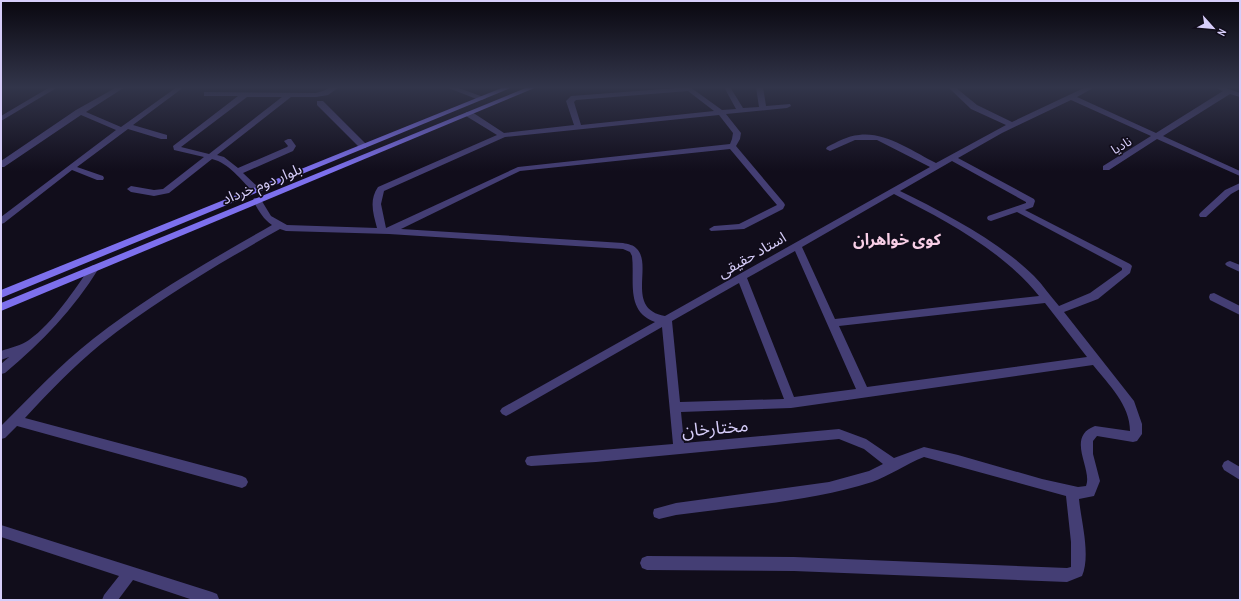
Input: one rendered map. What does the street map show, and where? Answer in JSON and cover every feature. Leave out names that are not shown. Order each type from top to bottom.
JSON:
[{"type":"street","points":[[1,165],[15,154],[75,115]]},
{"type":"street","points":[[88,115],[124,128],[164,137]]},
{"type":"street","points":[[1,221],[142,115]]},
{"type":"street","points":[[218,115],[176,146],[177,148],[213,156],[225,162],[256,190]]},
{"type":"street","points":[[131,189],[154,193],[166,191],[264,115]]},
{"type":"street","points":[[332,115],[363,146]]},
{"type":"street","name":"بلوار دوم خرداد","points":[[1,294],[440,115]]},
{"type":"street","name":"بلوار دوم خرداد","points":[[1,307],[257,200],[466,115]]},
{"type":"street","points":[[471,115],[503,135]]},
{"type":"street","points":[[574,115],[578,126]]},
{"type":"street","points":[[386,231],[378,216],[377,197],[378,192],[381,189],[503,135],[578,126],[698,115]]},
{"type":"street","points":[[723,115],[736,131],[737,136],[732,146]]},
{"type":"street","points":[[991,115],[1012,125]]},
{"type":"street","name":"استاد حقیقی","points":[[506,411],[999,131],[1033,115]]},
{"type":"street","points":[[1112,115],[1240,174]]},
{"type":"street","name":"نادیا","points":[[1106,168],[1192,115]]},
{"type":"street","points":[[830,149],[852,137],[869,136],[879,138],[937,167]]},
{"type":"street","points":[[237,172],[290,149],[292,146],[288,141]]},
{"type":"street","points":[[714,229],[741,227],[780,207],[781,204],[732,146]]},
{"type":"street","points":[[386,231],[518,169],[732,146]]},
{"type":"street","points":[[952,158],[1031,201],[1030,205],[991,218]]},
{"type":"street","points":[[71,167],[100,178]]},
{"type":"street","points":[[1203,215],[1228,192],[1240,186]]},
{"type":"street","points":[[659,513],[718,503],[829,488],[872,476],[904,459],[924,452],[1042,485],[1078,493],[1090,492],[1094,482],[1086,443],[1089,435],[1095,431],[1134,437],[1136,434],[1136,424],[1130,404],[1097,360],[1030,278],[995,249],[932,210],[894,191]]},
{"type":"street","points":[[257,200],[265,217],[278,226],[286,228],[386,231],[623,246],[635,252],[637,259],[638,296],[642,309],[649,316],[656,319],[667,320],[679,449]]},
{"type":"street","points":[[1018,210],[1122,262],[1127,266],[1127,271],[1094,296],[1057,311]]},
{"type":"street","points":[[1,434],[96,342],[176,286],[278,226]]},
{"type":"street","points":[[797,246],[864,393]]},
{"type":"street","points":[[1230,264],[1240,269]]},
{"type":"street","points":[[1,370],[36,341],[50,327],[78,295],[94,268]]},
{"type":"street","points":[[742,277],[791,403]]},
{"type":"street","points":[[1214,297],[1240,311]]},
{"type":"street","points":[[832,323],[1048,299]]},
{"type":"street","points":[[1,356],[36,341]]},
{"type":"street","points":[[675,407],[791,403],[1097,360]]},
{"type":"street","points":[[15,420],[242,482]]},
{"type":"street","name":"مختارخان","points":[[531,461],[596,457],[840,434],[858,439],[871,447],[893,465]]},
{"type":"street","points":[[1228,466],[1240,474]]},
{"type":"street","points":[[646,563],[794,564],[1067,575],[1077,571],[1079,559],[1072,492]]},
{"type":"street","points":[[1,531],[212,599]]},
{"type":"street","points":[[109,600],[130,573]]},
{"type":"district","name":"کوی خواهران","points":[[897,239]]}]
